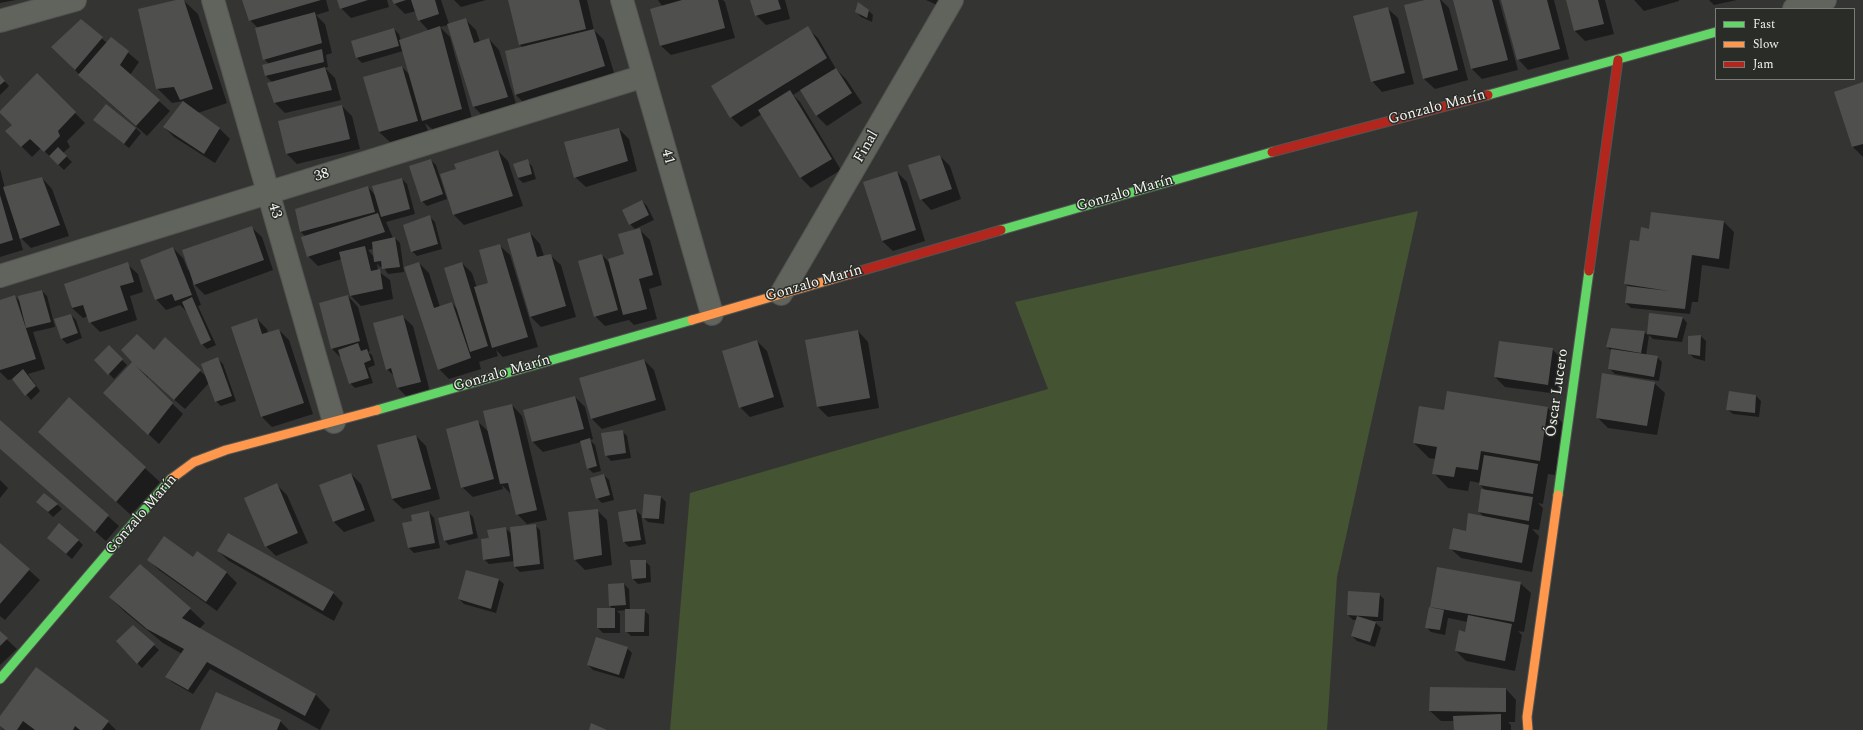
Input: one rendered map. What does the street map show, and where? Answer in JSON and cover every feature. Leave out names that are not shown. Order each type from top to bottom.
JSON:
[{"type":"street","points":[[0,21],[75,0]]},
{"type":"street","name":"43","points":[[213,0],[334,422]]},
{"type":"street","name":"41","points":[[622,0],[712,314]]},
{"type":"street","name":"Final","points":[[781,294],[952,0]]},
{"type":"street","points":[[1797,8],[1825,0]]},
{"type":"street","name":"Gonzalo Marín","points":[[0,679],[172,478],[194,462],[226,450],[334,422],[1224,165],[1618,60],[1715,32]]},
{"type":"street","name":"Óscar Lucero","points":[[1528,730],[1527,717],[1618,60]]},
{"type":"street","name":"38","points":[[0,276],[644,76]]},
{"type":"green space","points":[[1418,211],[1337,577],[1327,730],[670,730],[690,493],[1048,389],[1015,302]]},
{"type":"building","points":[[176,0],[184,0],[213,89],[180,100],[174,87],[156,89],[138,9]]},
{"type":"building","points":[[242,0],[321,0],[249,21]]},
{"type":"building","points":[[337,0],[368,0],[340,9]]},
{"type":"building","points":[[392,0],[406,0],[394,4]]},
{"type":"building","points":[[411,0],[435,0],[439,14],[418,21]]},
{"type":"building","points":[[508,0],[579,0],[586,29],[519,45]]},
{"type":"building","points":[[682,0],[718,0],[725,28],[660,46],[650,9]]},
{"type":"building","points":[[750,0],[778,0],[781,9],[755,16]]},
{"type":"building","points":[[1425,0],[1440,0],[1458,70],[1423,79],[1404,5]]},
{"type":"building","points":[[1453,0],[1492,0],[1508,60],[1471,69]]},
{"type":"building","points":[[1501,0],[1547,0],[1560,49],[1517,60]]},
{"type":"building","points":[[1566,0],[1598,0],[1604,24],[1574,31]]},
{"type":"building","points":[[858,2],[869,10],[867,18],[855,12]]},
{"type":"building","points":[[1388,7],[1405,73],[1371,82],[1353,16]]},
{"type":"building","points":[[315,12],[322,43],[263,60],[255,28]]},
{"type":"building","points":[[466,18],[474,43],[489,38],[508,97],[473,107],[447,24]]},
{"type":"building","points":[[81,19],[103,37],[75,70],[51,47]]},
{"type":"building","points":[[440,26],[462,109],[422,121],[399,40]]},
{"type":"building","points":[[808,26],[827,58],[730,118],[711,86]]},
{"type":"building","points":[[394,28],[399,46],[356,58],[351,41]]},
{"type":"building","points":[[594,29],[605,66],[515,95],[505,51]]},
{"type":"building","points":[[111,37],[129,51],[120,65],[160,100],[136,126],[78,75]]},
{"type":"building","points":[[322,49],[324,62],[265,76],[262,65]]},
{"type":"building","points":[[402,66],[418,121],[379,132],[363,77]]},
{"type":"building","points":[[325,67],[332,90],[274,103],[267,83]]},
{"type":"building","points":[[836,68],[852,93],[816,116],[800,90]]},
{"type":"building","points":[[37,73],[76,112],[58,131],[60,136],[44,152],[30,139],[21,147],[5,131],[12,125],[0,113],[0,111]]},
{"type":"building","points":[[0,75],[5,81],[0,85]]},
{"type":"building","points":[[1863,82],[1863,144],[1852,147],[1834,92]]},
{"type":"building","points":[[790,90],[832,159],[800,178],[758,110]]},
{"type":"building","points":[[183,101],[220,128],[204,154],[163,127]]},
{"type":"building","points":[[106,104],[136,128],[124,144],[93,120]]},
{"type":"building","points":[[342,105],[350,139],[286,154],[278,121]]},
{"type":"building","points":[[619,128],[628,161],[574,178],[564,142]]},
{"type":"building","points":[[58,147],[67,156],[58,165],[49,156]]},
{"type":"building","points":[[498,150],[513,196],[453,215],[440,174],[456,169],[454,164]]},
{"type":"building","points":[[940,155],[952,189],[920,200],[908,165]]},
{"type":"building","points":[[431,159],[443,194],[421,202],[409,166]]},
{"type":"building","points":[[528,159],[532,174],[518,178],[513,164]]},
{"type":"building","points":[[897,171],[916,230],[882,241],[863,182]]},
{"type":"building","points":[[42,177],[60,225],[20,239],[3,187]]},
{"type":"building","points":[[402,178],[410,209],[381,217],[372,186]]},
{"type":"building","points":[[368,186],[375,212],[300,232],[295,209]]},
{"type":"building","points":[[0,195],[13,240],[0,244]]},
{"type":"building","points":[[642,200],[649,215],[629,225],[622,210]]},
{"type":"building","points":[[1651,212],[1724,221],[1719,259],[1692,255],[1685,309],[1625,303],[1627,286],[1669,291],[1624,284],[1630,240],[1639,241],[1641,227],[1649,229]]},
{"type":"building","points":[[378,213],[385,232],[307,257],[301,237]]},
{"type":"building","points":[[430,215],[438,244],[411,252],[403,225]]},
{"type":"building","points":[[252,226],[264,260],[194,285],[182,250]]},
{"type":"building","points":[[640,228],[653,275],[639,279],[647,309],[623,315],[608,259],[624,254],[618,234]]},
{"type":"building","points":[[530,232],[537,257],[551,254],[566,306],[530,317],[507,239]]},
{"type":"building","points":[[395,237],[400,267],[382,269],[381,261],[374,262],[372,242]]},
{"type":"building","points":[[500,244],[528,337],[492,348],[474,287],[488,283],[479,250]]},
{"type":"building","points":[[365,246],[371,271],[380,269],[383,289],[350,296],[339,252]]},
{"type":"building","points":[[173,247],[192,295],[175,301],[172,294],[155,300],[140,260]]},
{"type":"building","points":[[602,254],[618,310],[594,317],[578,261]]},
{"type":"building","points":[[128,262],[134,282],[120,286],[128,310],[89,323],[83,305],[72,308],[64,284]]},
{"type":"building","points":[[419,262],[434,308],[452,302],[471,358],[438,370],[404,267]]},
{"type":"building","points":[[462,262],[488,346],[470,352],[444,268]]},
{"type":"building","points":[[42,290],[51,322],[26,328],[18,296]]},
{"type":"building","points":[[15,295],[36,359],[0,370],[0,300]]},
{"type":"building","points":[[348,295],[360,341],[331,349],[319,303]]},
{"type":"building","points":[[192,297],[211,340],[201,345],[182,302]]},
{"type":"building","points":[[1649,313],[1683,317],[1677,338],[1647,334]]},
{"type":"building","points":[[71,314],[78,333],[61,339],[54,319]]},
{"type":"building","points":[[403,315],[421,382],[397,388],[391,368],[386,370],[373,323]]},
{"type":"building","points":[[257,318],[262,334],[279,329],[304,403],[261,417],[231,327]]},
{"type":"building","points":[[1611,328],[1645,331],[1641,353],[1606,347]]},
{"type":"building","points":[[858,330],[870,398],[817,407],[805,340]]},
{"type":"building","points":[[137,334],[154,350],[165,337],[201,370],[174,400],[136,366],[173,403],[148,435],[103,393],[132,362],[121,350]]},
{"type":"building","points":[[1701,335],[1700,356],[1688,354],[1688,336]]},
{"type":"building","points":[[757,340],[774,397],[739,408],[722,351]]},
{"type":"building","points":[[1499,341],[1553,348],[1548,385],[1494,377]]},
{"type":"building","points":[[358,343],[361,351],[367,349],[371,360],[364,363],[369,378],[349,384],[338,350]]},
{"type":"building","points":[[109,345],[123,359],[108,375],[94,360]]},
{"type":"building","points":[[1611,349],[1658,356],[1654,377],[1608,369]]},
{"type":"building","points":[[218,357],[232,396],[215,402],[201,364]]},
{"type":"building","points":[[644,359],[656,400],[591,419],[579,378]]},
{"type":"building","points":[[23,369],[36,386],[25,396],[12,379]]},
{"type":"building","points":[[1602,373],[1655,382],[1647,426],[1596,418]]},
{"type":"building","points":[[1447,391],[1548,407],[1540,461],[1481,451],[1478,470],[1456,467],[1454,477],[1432,474],[1437,447],[1413,443],[1419,406],[1444,410]]},
{"type":"building","points":[[1729,391],[1756,395],[1755,413],[1726,410]]},
{"type":"building","points":[[575,396],[584,429],[532,442],[523,410]]},
{"type":"building","points":[[69,397],[146,467],[116,502],[38,432]]},
{"type":"building","points":[[512,404],[537,510],[516,515],[508,483],[500,484],[483,411]]},
{"type":"building","points":[[0,420],[109,515],[95,532],[0,449]]},
{"type":"building","points":[[478,420],[494,479],[461,488],[446,429]]},
{"type":"building","points":[[623,430],[626,453],[605,456],[601,433]]},
{"type":"building","points":[[416,435],[431,489],[392,499],[377,445]]},
{"type":"building","points":[[590,438],[597,466],[587,469],[580,441]]},
{"type":"building","points":[[1484,455],[1538,464],[1533,494],[1479,485]]},
{"type":"building","points":[[351,473],[365,510],[333,522],[319,485]]},
{"type":"building","points":[[604,474],[610,495],[596,499],[590,478]]},
{"type":"building","points":[[277,483],[298,533],[265,547],[244,498]]},
{"type":"building","points":[[1481,489],[1533,497],[1529,521],[1478,512]]},
{"type":"building","points":[[44,493],[58,504],[48,512],[36,502]]},
{"type":"building","points":[[644,494],[661,496],[659,519],[642,518]]},
{"type":"building","points":[[598,509],[602,555],[574,560],[568,512]]},
{"type":"building","points":[[636,509],[641,540],[623,542],[618,512]]},
{"type":"building","points":[[429,511],[435,543],[408,548],[402,523],[412,521],[411,515]]},
{"type":"building","points":[[469,511],[473,534],[444,541],[438,518]]},
{"type":"building","points":[[1468,513],[1529,525],[1522,563],[1449,549],[1453,528],[1466,531]]},
{"type":"building","points":[[59,523],[79,540],[66,554],[47,538]]},
{"type":"building","points":[[536,524],[540,564],[514,567],[510,527]]},
{"type":"building","points":[[506,527],[510,556],[483,560],[481,539],[489,538],[487,530]]},
{"type":"building","points":[[228,533],[334,592],[323,611],[217,551]]},
{"type":"building","points":[[164,536],[193,557],[197,551],[227,572],[206,602],[147,560]]},
{"type":"building","points":[[0,543],[30,569],[0,604]]},
{"type":"building","points":[[630,560],[646,560],[646,578],[632,579]]},
{"type":"building","points":[[140,564],[191,608],[182,618],[316,694],[305,716],[207,662],[188,690],[165,677],[184,649],[147,629],[109,597]]},
{"type":"building","points":[[1437,567],[1521,582],[1514,622],[1430,607]]},
{"type":"building","points":[[466,570],[499,579],[491,609],[458,599]]},
{"type":"building","points":[[624,583],[626,605],[609,606],[608,584]]},
{"type":"building","points":[[1348,591],[1380,593],[1378,617],[1347,615]]},
{"type":"building","points":[[1429,607],[1444,610],[1440,630],[1425,628]]},
{"type":"building","points":[[597,608],[615,608],[615,628],[597,628]]},
{"type":"building","points":[[625,609],[645,609],[644,632],[625,632]]},
{"type":"building","points":[[1468,615],[1512,624],[1505,661],[1455,651],[1459,630],[1465,632]]},
{"type":"building","points":[[1357,616],[1376,622],[1370,642],[1351,636]]},
{"type":"building","points":[[133,625],[155,644],[137,664],[116,641]]},
{"type":"building","points":[[0,631],[8,638],[0,646]]},
{"type":"building","points":[[596,637],[628,647],[619,675],[587,665]]},
{"type":"building","points":[[36,667],[109,721],[102,730],[80,730],[75,726],[73,730],[35,730],[23,721],[17,730],[5,730],[0,726],[0,716]]},
{"type":"building","points":[[1430,687],[1506,688],[1506,712],[1429,711]]},
{"type":"building","points":[[216,692],[281,720],[277,730],[200,730]]},
{"type":"building","points":[[1501,714],[1501,730],[1454,730],[1453,716]]},
{"type":"building","points":[[591,723],[607,730],[589,730]]},
{"type":"traffic: fast","points":[[1488,95],[1715,32]]},
{"type":"traffic: fast","points":[[1001,230],[1272,152]]},
{"type":"traffic: fast","points":[[1558,495],[1589,271]]},
{"type":"traffic: fast","points":[[377,410],[692,320]]},
{"type":"traffic: fast","points":[[0,679],[171,479]]},
{"type":"traffic: slow","points":[[692,320],[850,274]]},
{"type":"traffic: slow","points":[[171,479],[194,462],[226,450],[377,410]]},
{"type":"traffic: slow","points":[[1528,730],[1527,717],[1558,495]]},
{"type":"traffic: jam","points":[[1589,271],[1618,60]]},
{"type":"traffic: jam","points":[[1272,152],[1488,95]]},
{"type":"traffic: jam","points":[[850,274],[1001,230]]}]
